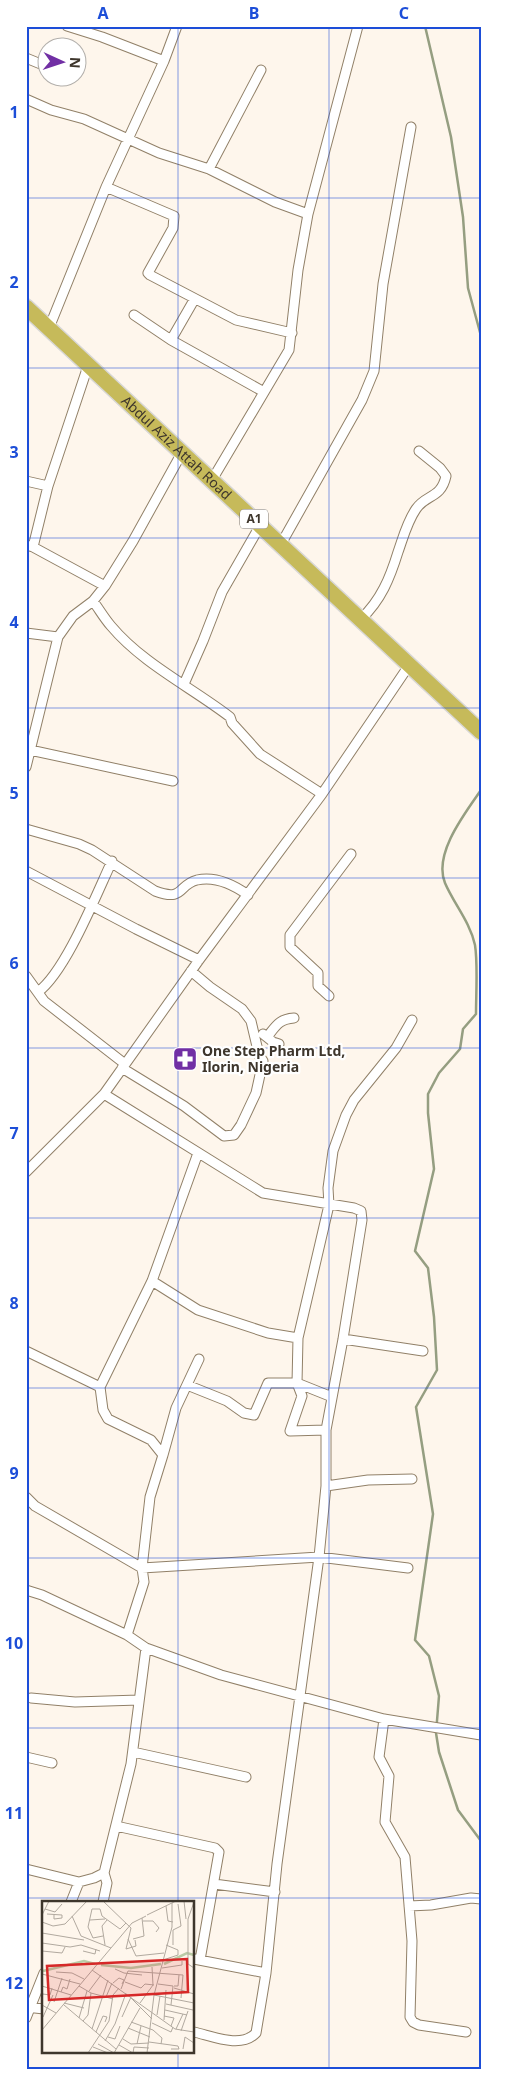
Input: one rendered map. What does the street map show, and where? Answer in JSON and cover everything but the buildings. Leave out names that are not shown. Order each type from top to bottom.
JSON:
[{"type":"highway","name":"Abdul Aziz Attah Road","points":[[26,306],[178,458],[481,732]]},
{"type":"highway","name":"Abdul Aziz Attah Road","points":[[26,317],[88,369],[281,544],[361,619],[481,740]]},
{"type":"street","points":[[67,26],[102,37],[164,61]]},
{"type":"street","points":[[49,328],[106,187],[164,61],[177,26]]},
{"type":"street","points":[[212,480],[289,350],[298,270],[308,214],[358,26]]},
{"type":"street","points":[[26,58],[38,63]]},
{"type":"street","points":[[210,168],[261,70]]},
{"type":"street","points":[[26,99],[51,110],[84,119],[160,153],[210,168],[275,202],[308,214]]},
{"type":"street","points":[[281,544],[362,400],[374,371],[383,284],[411,127]]},
{"type":"street","points":[[106,187],[174,216],[173,228],[148,273],[194,300],[236,320],[292,333]]},
{"type":"street","points":[[171,340],[194,300]]},
{"type":"street","points":[[134,315],[171,340],[264,392]]},
{"type":"street","points":[[88,369],[48,486],[30,546],[105,586]]},
{"type":"street","points":[[361,619],[382,595],[404,534],[416,509],[422,503],[436,496],[444,484],[446,476],[440,468],[419,451]]},
{"type":"street","points":[[26,767],[58,637],[73,616],[93,601],[105,586],[133,540],[178,458]]},
{"type":"street","points":[[26,481],[48,486]]},
{"type":"street","points":[[184,684],[222,592],[257,531]]},
{"type":"street","points":[[93,601],[111,626],[128,643],[159,669],[184,684],[230,717],[232,723],[260,754],[322,794]]},
{"type":"street","points":[[26,633],[58,637]]},
{"type":"street","points":[[26,1172],[30,1162],[104,1094],[191,971],[322,794],[408,667]]},
{"type":"street","points":[[30,750],[173,781]]},
{"type":"street","points":[[26,830],[79,844],[112,861],[155,891],[166,895],[176,894],[190,883],[204,880],[225,882],[237,887],[248,895]]},
{"type":"street","points":[[329,996],[318,986],[318,974],[290,947],[290,935],[351,854]]},
{"type":"street","points":[[38,992],[46,986],[61,965],[112,861]]},
{"type":"street","points":[[26,871],[199,960]]},
{"type":"street","points":[[26,976],[44,1001],[123,1066],[184,1106],[224,1136],[234,1135],[241,1125],[256,1093],[257,1081],[263,1061],[257,1047],[251,1021],[242,1009],[191,971]]},
{"type":"street","points":[[267,1037],[278,1022],[283,1019],[294,1018]]},
{"type":"street","points":[[326,1430],[290,1431],[302,1396],[297,1383],[298,1338],[329,1205],[331,1159],[346,1115],[354,1100],[396,1048],[412,1020]]},
{"type":"street","points":[[253,1029],[279,1044]]},
{"type":"street","points":[[104,1094],[264,1193],[354,1208],[361,1211],[362,1220],[326,1430],[326,1486],[319,1557],[266,1973],[256,2033],[252,2037],[240,2041],[195,2032]]},
{"type":"street","points":[[163,1455],[150,1440],[108,1419],[103,1410],[100,1388],[152,1281],[198,1153]]},
{"type":"street","points":[[152,1281],[198,1310],[268,1333],[298,1338]]},
{"type":"street","points":[[343,1339],[423,1351]]},
{"type":"street","points":[[26,1351],[100,1388]]},
{"type":"street","points":[[127,1635],[144,1582],[142,1568],[150,1497],[176,1408],[199,1359]]},
{"type":"street","points":[[186,1385],[227,1400],[244,1413],[254,1415],[268,1383],[297,1383],[332,1397]]},
{"type":"street","points":[[326,1486],[368,1480],[412,1479]]},
{"type":"street","points":[[26,1497],[35,1506],[142,1568],[319,1557],[408,1568]]},
{"type":"street","points":[[26,1590],[42,1595],[127,1635],[146,1648],[221,1675],[384,1719],[481,1735]]},
{"type":"street","points":[[103,1901],[107,1883],[104,1873],[133,1752],[146,1648]]},
{"type":"street","points":[[32,1698],[75,1702],[140,1700]]},
{"type":"street","points":[[384,1719],[379,1757],[389,1776],[385,1822],[403,1852],[412,1940],[410,2016],[413,2022],[419,2025],[466,2032]]},
{"type":"street","points":[[133,1752],[246,1777]]},
{"type":"street","points":[[26,1757],[52,1763]]},
{"type":"street","points":[[116,1826],[215,1848],[219,1852],[214,1884],[197,1959],[266,1973]]},
{"type":"street","points":[[26,1869],[80,1882],[104,1873]]},
{"type":"street","points":[[72,1901],[80,1882]]},
{"type":"street","points":[[214,1884],[275,1892]]},
{"type":"street","points":[[409,1906],[431,1905],[471,1898],[481,1899]]},
{"type":"street","points":[[26,2018],[28,2007],[42,1977]]},
{"type":"street","points":[[28,2007],[42,2009]]},
{"type":"waterway","points":[[425,26],[451,137],[463,217],[468,288],[481,336]]},
{"type":"waterway","points":[[481,790],[452,834],[443,859],[442,872],[445,883],[466,921],[475,945],[477,970],[476,1014],[463,1029],[460,1049],[439,1073],[428,1094],[428,1113],[434,1169],[415,1251],[428,1268],[434,1317],[437,1370],[416,1407],[433,1514],[415,1640],[429,1656],[439,1696],[436,1733],[439,1752],[458,1810],[481,1841]]},
{"type":"place","name":"One Step Pharm Ltd, Ilorin, Nigeria","points":[[185,1059]]}]
